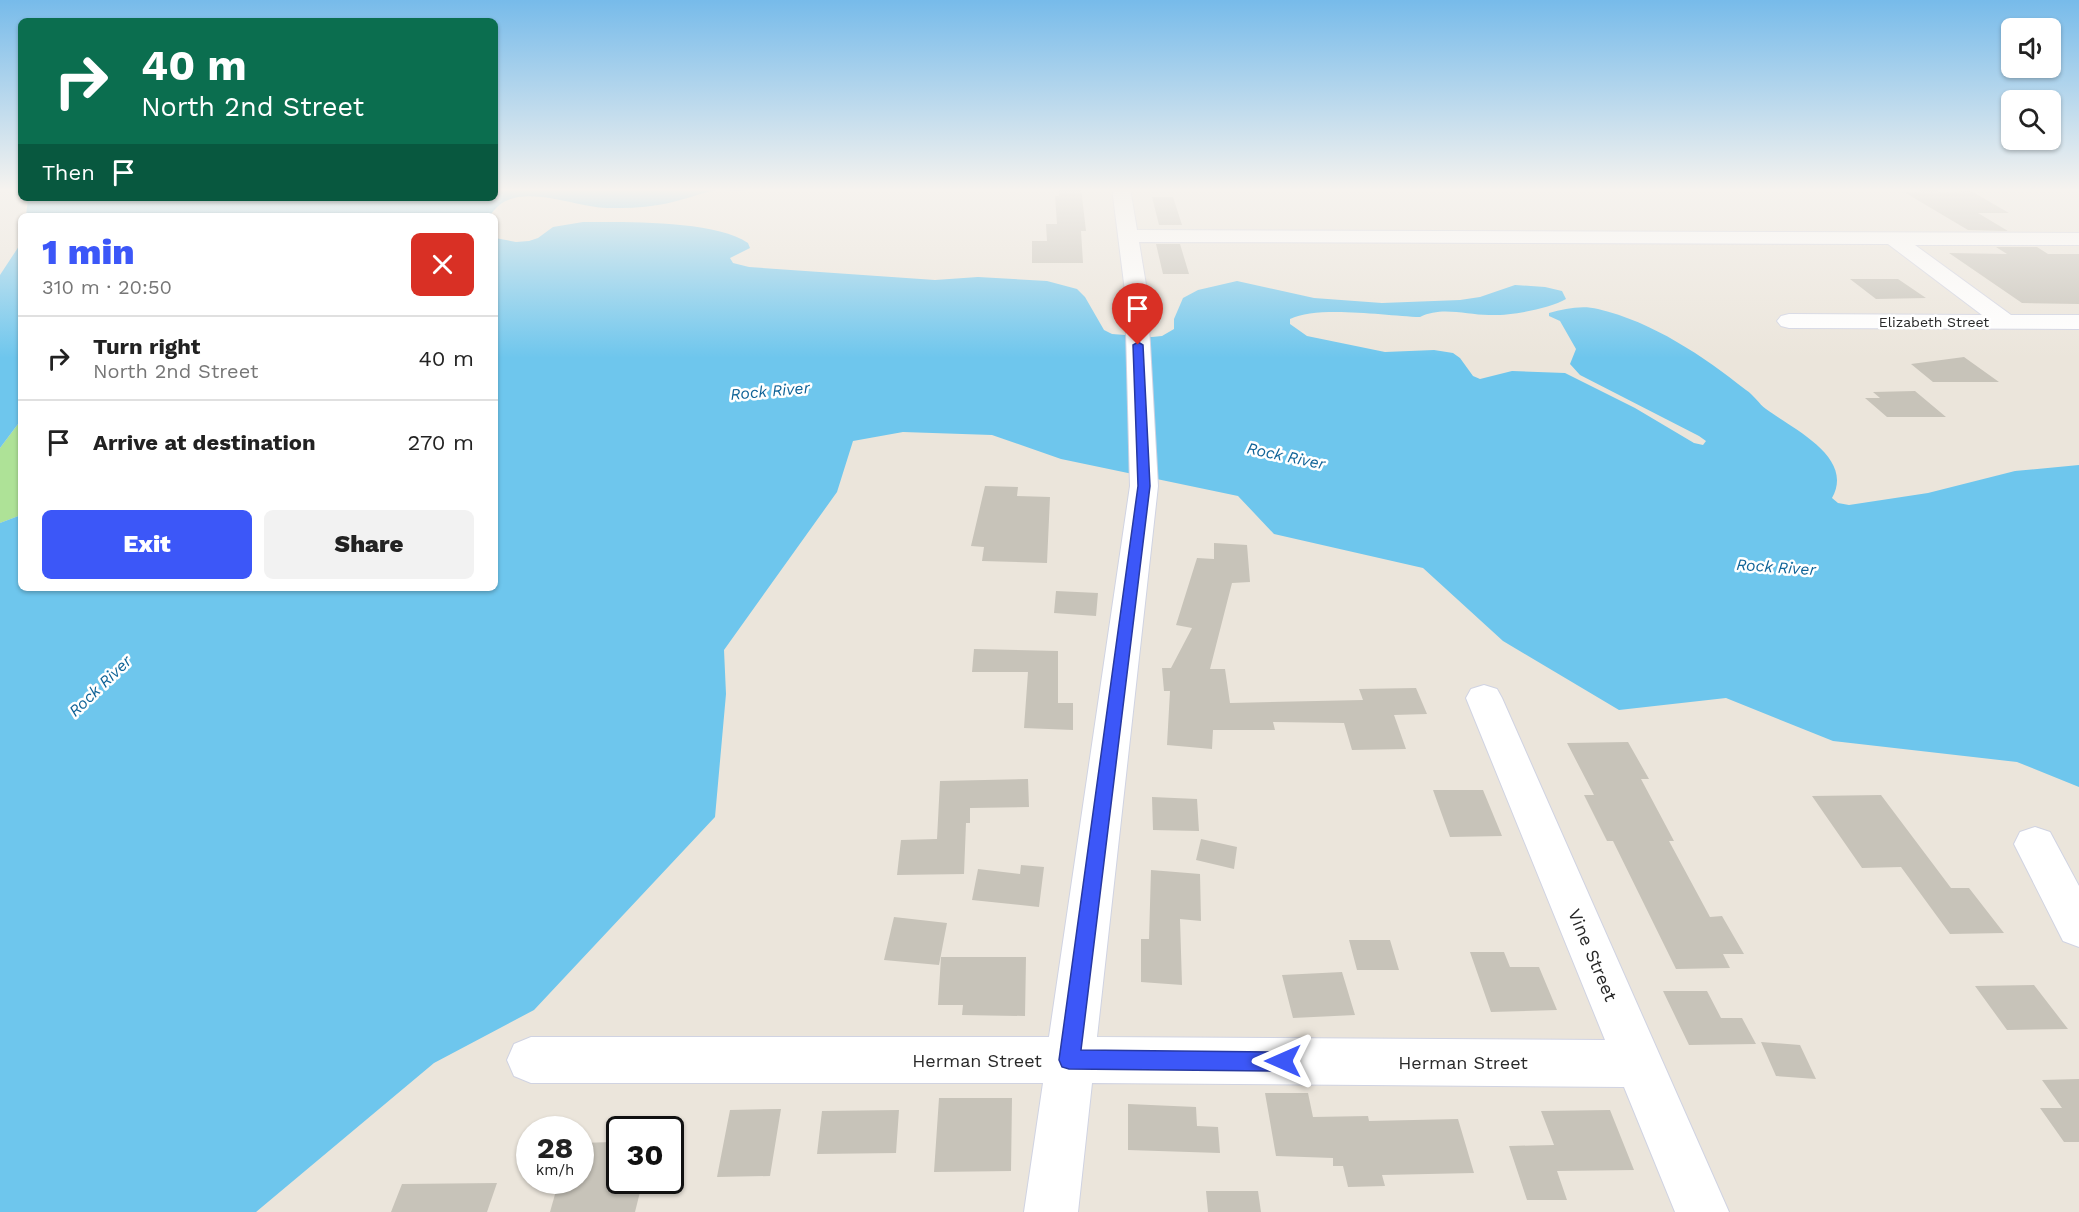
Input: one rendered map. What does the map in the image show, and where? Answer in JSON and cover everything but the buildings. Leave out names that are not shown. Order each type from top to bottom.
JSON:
[{"type":"street","points":[[1052,1212],[1069,1060],[1144,486],[1136,291],[1129,245]]},
{"type":"street","points":[[1902,245],[2006,322]]},
{"type":"street","name":"Elizabeth Street","points":[[1789,321],[2079,322]]},
{"type":"street","name":"Vine Street","points":[[1484,698],[1702,1212]]},
{"type":"street","points":[[2036,844],[2079,928]]},
{"type":"street","name":"Herman Street","points":[[531,1059],[1639,1064]]},
{"type":"green space","points":[[18,424],[18,516],[0,523],[0,448]]},
{"type":"water","name":"Rock River","points":[[498,245],[749,245],[750,248],[730,258],[733,263],[749,267],[935,280],[978,277],[1047,281],[1077,289],[1085,297],[1104,330],[1112,334],[1152,337],[1162,336],[1174,329],[1174,319],[1183,298],[1198,290],[1237,281],[1314,298],[1382,303],[1460,300],[1480,297],[1515,285],[1545,287],[1562,291],[1566,299],[1539,309],[1497,315],[1437,312],[1420,317],[1334,312],[1302,315],[1290,319],[1290,324],[1307,336],[1385,352],[1434,350],[1453,353],[1460,358],[1473,376],[1480,379],[1512,371],[1565,373],[1635,408],[1694,443],[1703,445],[1706,441],[1699,436],[1580,375],[1570,364],[1576,349],[1560,321],[1549,316],[1549,313],[1585,307],[1618,315],[1658,331],[1695,353],[1749,392],[1766,409],[1805,435],[1828,457],[1835,470],[1837,483],[1832,498],[1838,503],[1849,505],[1928,493],[2015,471],[2079,465],[2079,787],[2017,762],[1833,741],[1726,698],[1619,710],[1503,641],[1423,568],[1274,534],[1238,496],[1061,459],[992,435],[903,432],[853,441],[837,492],[724,650],[726,694],[715,817],[534,1010],[434,1063],[256,1212],[0,1212],[0,523],[18,516],[18,591],[498,591]]},
{"type":"water","points":[[18,248],[18,424],[0,448],[0,275]]},
{"type":"route","points":[[1138,345],[1144,486],[1069,1060],[1283,1061]]}]
